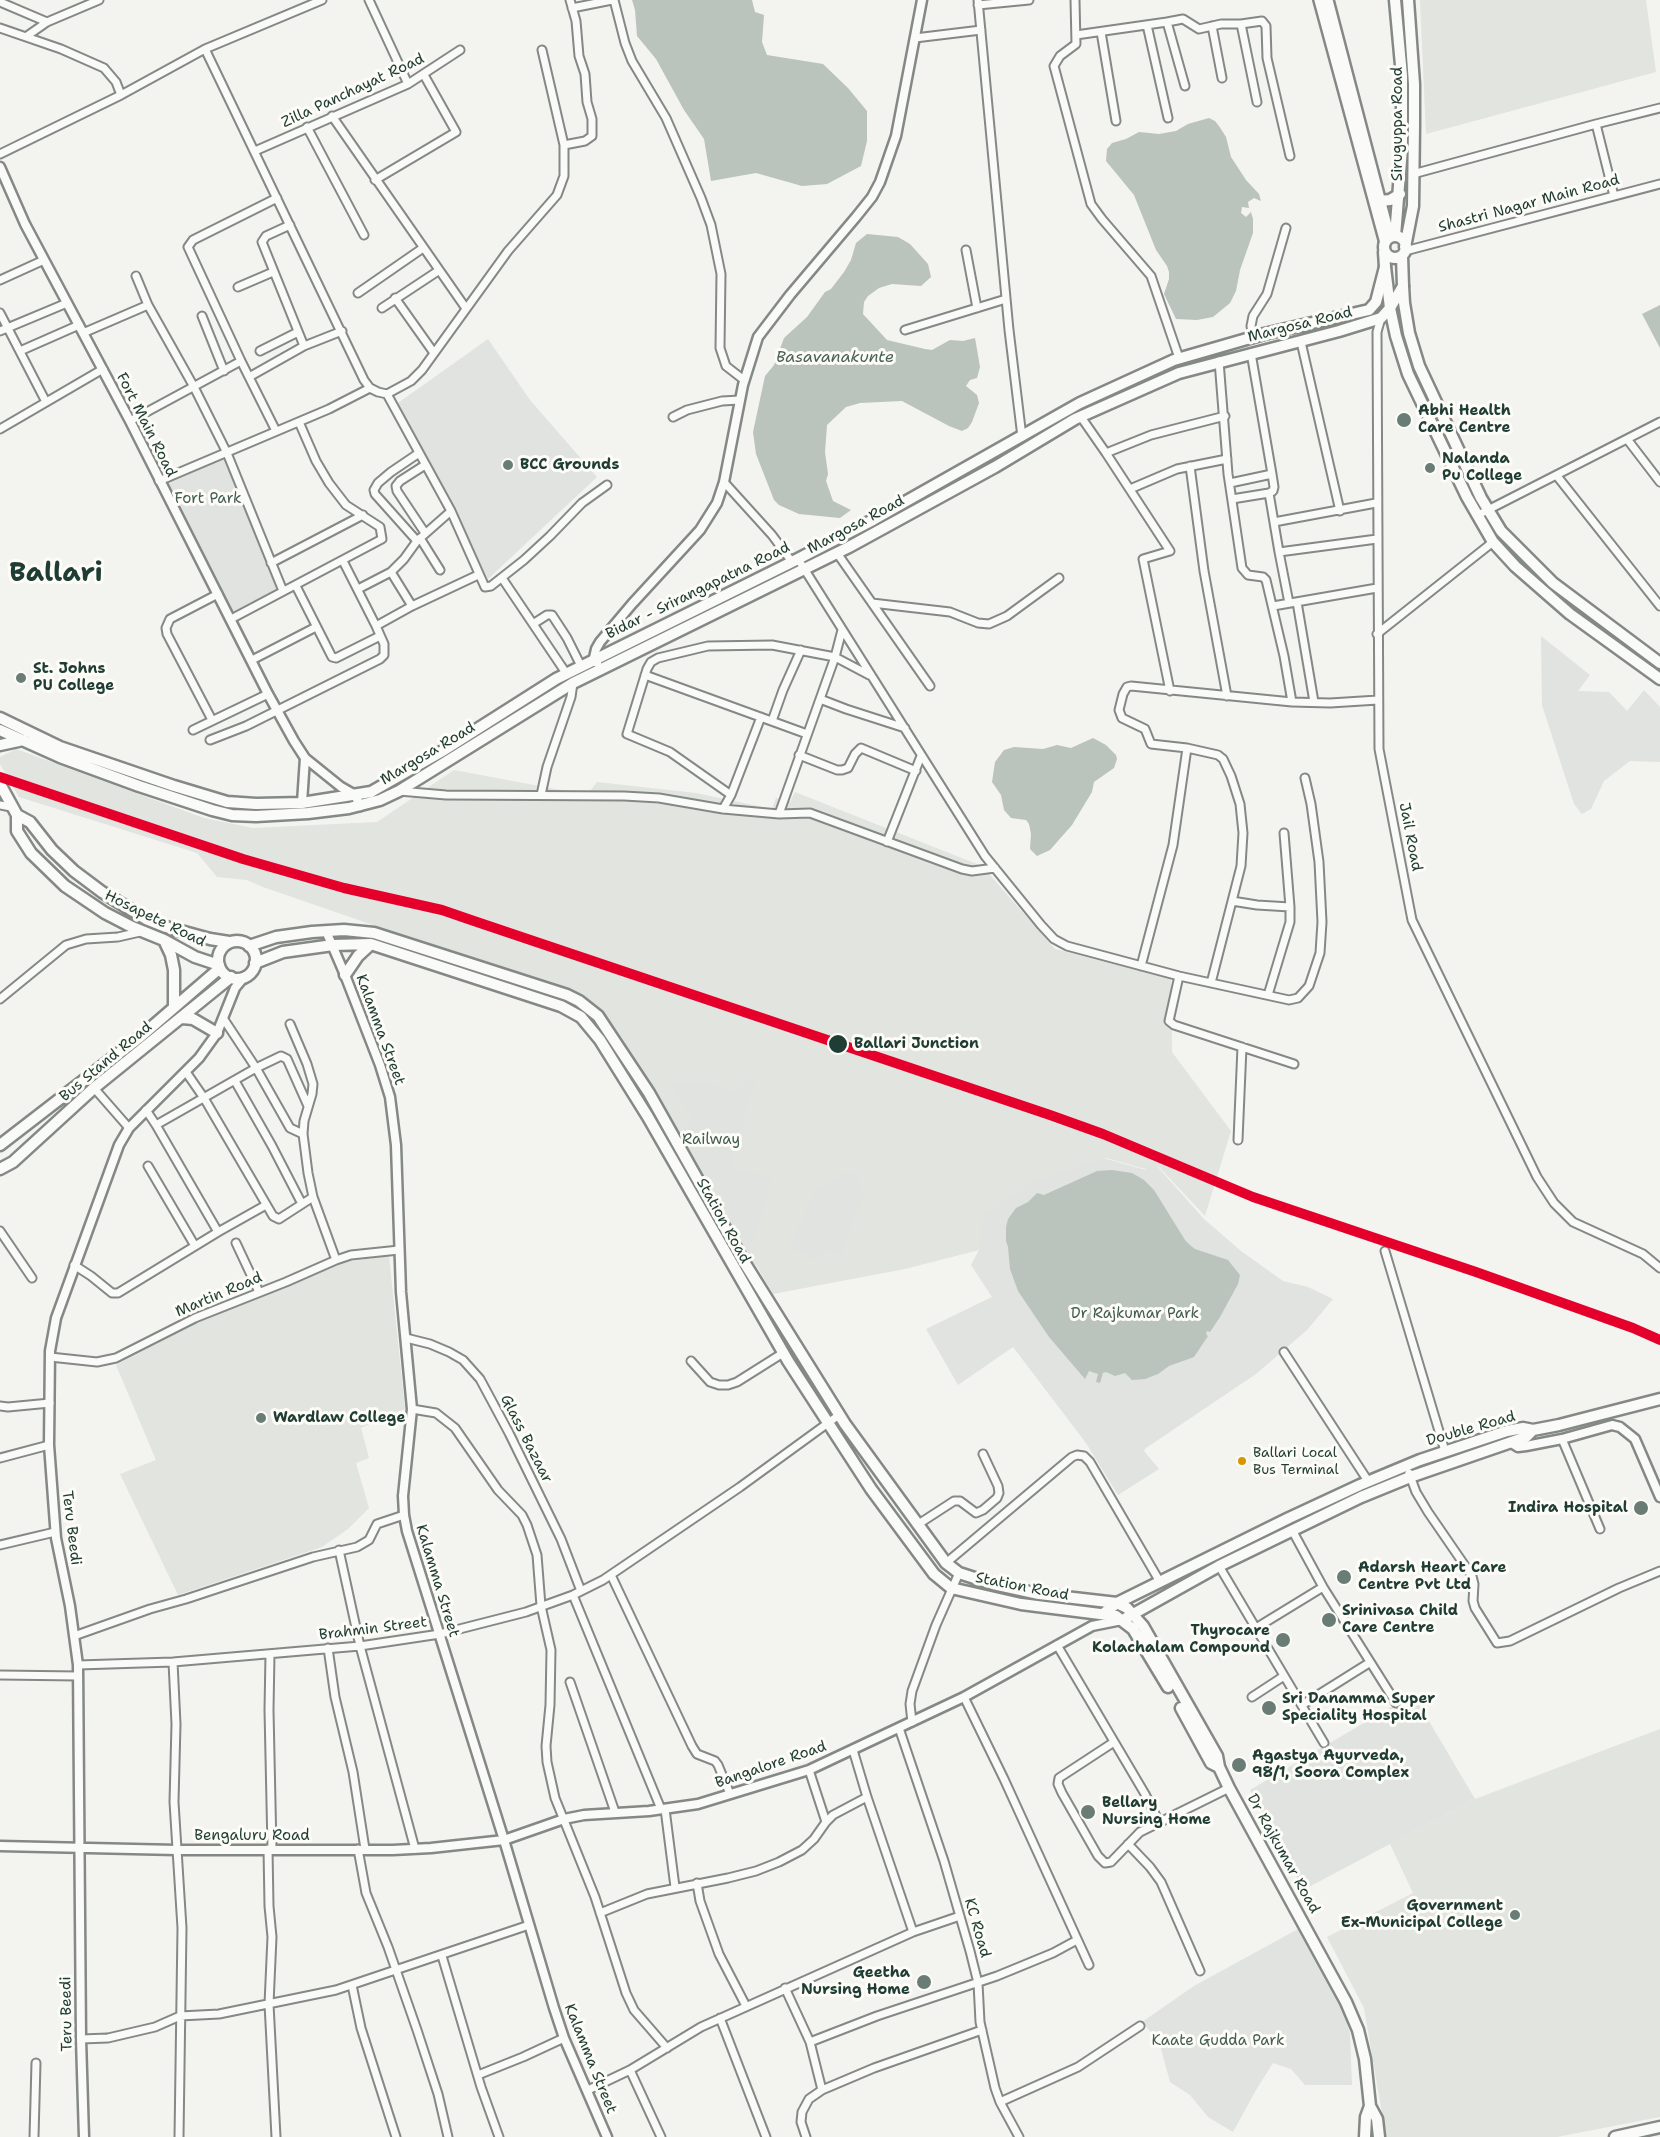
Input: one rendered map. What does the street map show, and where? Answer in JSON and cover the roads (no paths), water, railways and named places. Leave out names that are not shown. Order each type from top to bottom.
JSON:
[{"type":"main road","points":[[1319,0],[1392,258],[1404,251],[1403,241],[1389,242]]},
{"type":"main road","points":[[1328,0],[1373,174],[1378,206]]},
{"type":"main road","points":[[1395,0],[1402,76],[1400,194],[1385,267],[1396,336],[1408,374],[1493,542],[1515,566],[1570,614],[1660,679]]},
{"type":"main road","name":"Siruguppa Road","points":[[1408,0],[1414,84],[1413,174],[1411,221],[1404,251],[1403,286],[1409,333],[1419,366],[1488,509],[1501,531],[1553,583],[1660,663]]},
{"type":"main road","points":[[1378,206],[1400,194]]},
{"type":"main road","name":"Bidar - Srirangapatna Road","points":[[25,735],[208,798],[243,804],[357,800],[441,753],[594,658],[798,564],[1080,403],[1179,358],[1253,337],[1369,310],[1376,302],[1385,267]]},
{"type":"main road","points":[[1381,318],[1403,286]]},
{"type":"main road","name":"Margosa Road","points":[[357,800],[380,800],[399,791],[573,683],[798,564],[837,553],[995,467],[1081,417],[1179,373],[1300,342],[1381,318]]},
{"type":"main road","points":[[0,718],[60,756],[139,786],[232,815],[308,813],[357,800]]},
{"type":"main road","points":[[0,730],[25,735]]},
{"type":"main road","points":[[0,746],[25,735]]},
{"type":"main road","points":[[0,784],[8,806]]},
{"type":"main road","name":"Hosapete Road","points":[[8,806],[17,831],[32,853],[65,886],[105,913],[195,957],[219,966]]},
{"type":"main road","name":"Hosapete Road","points":[[8,806],[30,822],[52,850],[74,871],[102,892],[146,919],[166,927],[229,942]]},
{"type":"main road","name":"Station Road","points":[[249,946],[287,935],[326,931],[374,933],[579,1001],[598,1016],[648,1093],[714,1212],[839,1415],[946,1563],[959,1573],[993,1584],[1039,1594],[1117,1603]]},
{"type":"main road","points":[[164,940],[171,955],[174,970],[174,1006]]},
{"type":"main road","points":[[240,941],[253,951],[255,963],[249,974],[244,977],[231,977],[219,966],[220,952],[229,942],[240,941]]},
{"type":"main road","points":[[345,975],[358,956],[370,944]]},
{"type":"main road","name":"Station Road","points":[[255,963],[283,952],[333,945],[370,944],[561,1006],[581,1017],[590,1026],[648,1117],[783,1353],[871,1489],[934,1574],[951,1588],[1030,1605],[1103,1614],[1122,1620]]},
{"type":"main road","name":"Bus Stand Road","points":[[0,1145],[140,1036],[219,966]]},
{"type":"main road","name":"Bus Stand Road","points":[[0,1169],[13,1162],[94,1088],[231,977]]},
{"type":"main road","points":[[590,1026],[598,1016]]},
{"type":"main road","points":[[182,1018],[193,1019],[217,1033]]},
{"type":"main road","points":[[1533,1430],[1660,1399]]},
{"type":"main road","name":"Double Road","points":[[1103,1614],[1117,1603],[1368,1481],[1445,1451],[1507,1431],[1523,1428],[1533,1430]]},
{"type":"main road","name":"Double Road","points":[[1122,1620],[1219,1566],[1292,1530],[1410,1477],[1526,1437],[1533,1430]]},
{"type":"main road","name":"Dr Rajkumar Road","points":[[1117,1603],[1127,1608],[1143,1626],[1217,1756],[1219,1767],[1229,1788],[1346,2002],[1358,2030],[1365,2059],[1370,2106],[1377,2119],[1379,2137]]},
{"type":"main road","points":[[1122,1620],[1133,1629],[1211,1763],[1219,1767]]},
{"type":"main road","name":"Dr Rajkumar Road","points":[[1365,2137],[1365,2116],[1370,2106]]},
{"type":"main road","points":[[1615,2137],[1660,2127]]},
{"type":"street","points":[[27,36],[47,22],[99,0]]},
{"type":"street","points":[[0,154],[121,95],[205,48],[322,0]]},
{"type":"street","points":[[369,0],[408,84]]},
{"type":"street","points":[[564,145],[585,141],[592,136],[592,119],[587,102],[585,75],[579,56],[576,21],[570,0]]},
{"type":"street","points":[[572,8],[613,0],[632,61],[666,118],[711,225],[721,274],[722,303],[719,337],[722,358],[733,374],[744,380]]},
{"type":"street","points":[[600,669],[594,658],[600,642],[700,530],[717,503],[724,482],[744,380],[758,337],[872,197],[880,182],[896,136],[922,0]]},
{"type":"street","points":[[1022,437],[1006,299],[978,3],[1029,0]]},
{"type":"street","points":[[1075,0],[1076,44],[1060,56],[1054,66],[1091,204],[1151,276],[1179,358]]},
{"type":"street","points":[[0,2],[47,22]]},
{"type":"street","points":[[1077,35],[1183,20],[1195,28],[1262,21],[1265,23],[1267,58],[1290,156]]},
{"type":"street","points":[[1167,22],[1185,86]]},
{"type":"street","points":[[1241,24],[1257,102]]},
{"type":"street","points":[[1148,25],[1168,118]]},
{"type":"street","points":[[1212,26],[1222,78]]},
{"type":"street","points":[[0,28],[27,36],[104,68],[116,81],[121,95]]},
{"type":"street","points":[[915,38],[981,30]]},
{"type":"street","points":[[1101,33],[1116,121]]},
{"type":"street","points":[[205,48],[364,380],[370,388],[387,394],[411,381],[434,353],[508,250],[557,195],[564,176],[564,145],[542,50]]},
{"type":"street","name":"Zilla Panchayat Road","points":[[255,152],[408,84],[460,50]]},
{"type":"street","points":[[375,180],[456,132],[424,75]]},
{"type":"street","points":[[1413,174],[1660,108]]},
{"type":"street","points":[[332,116],[465,308]]},
{"type":"street","points":[[1596,124],[1614,196]]},
{"type":"street","points":[[307,127],[364,235]]},
{"type":"street","name":"Fort Main Road","points":[[0,167],[25,224],[130,421],[268,694],[305,758],[357,800]]},
{"type":"street","name":"Shastri Nagar Main Road","points":[[1404,251],[1660,184]]},
{"type":"street","points":[[276,431],[241,362],[188,247],[193,240],[277,198]]},
{"type":"street","points":[[290,225],[263,238],[263,246],[304,346]]},
{"type":"street","points":[[1253,337],[1251,326],[1253,316],[1267,294],[1286,228]]},
{"type":"street","points":[[358,293],[423,248]]},
{"type":"street","points":[[966,250],[976,308]]},
{"type":"street","points":[[0,280],[44,260]]},
{"type":"street","points":[[382,308],[438,271]]},
{"type":"street","points":[[238,287],[273,272]]},
{"type":"street","points":[[136,276],[148,305],[194,387],[227,453],[284,591]]},
{"type":"street","points":[[395,298],[434,353]]},
{"type":"street","points":[[905,330],[1006,299]]},
{"type":"street","points":[[4,329],[67,303]]},
{"type":"street","points":[[20,351],[148,305]]},
{"type":"street","points":[[0,313],[4,329],[20,351],[46,402]]},
{"type":"street","points":[[202,316],[224,371]]},
{"type":"street","name":"Jail Road","points":[[1381,318],[1377,332],[1378,749],[1412,920],[1537,1177],[1554,1203],[1573,1222],[1643,1254],[1660,1268]]},
{"type":"street","points":[[249,377],[304,346],[342,331]]},
{"type":"street","points":[[260,351],[298,332]]},
{"type":"street","points":[[1300,342],[1340,511]]},
{"type":"street","points":[[1232,499],[1269,493],[1274,487],[1251,353]]},
{"type":"street","points":[[1219,361],[1227,459],[1242,568],[1248,575],[1263,577],[1266,580],[1292,702]]},
{"type":"street","points":[[130,421],[241,362]]},
{"type":"street","points":[[0,429],[103,369]]},
{"type":"street","points":[[159,481],[299,422],[370,388]]},
{"type":"street","points":[[387,394],[451,511],[466,541],[483,585],[488,588],[550,536],[582,503],[607,485]]},
{"type":"street","points":[[673,417],[687,410],[722,401],[740,400]]},
{"type":"street","points":[[1106,453],[1151,435],[1225,416]]},
{"type":"street","points":[[1081,417],[1170,551],[1143,559],[1170,691]]},
{"type":"street","points":[[231,619],[382,539],[380,527],[346,505],[329,483],[316,461],[299,422]]},
{"type":"street","points":[[1478,515],[1660,422]]},
{"type":"street","points":[[1628,440],[1660,482]]},
{"type":"street","points":[[419,453],[391,472],[378,483],[374,490],[375,494],[420,537]]},
{"type":"street","points":[[1130,489],[1166,473],[1227,459]]},
{"type":"street","points":[[425,465],[396,486],[420,537],[440,570]]},
{"type":"street","points":[[1190,466],[1204,571],[1227,696]]},
{"type":"street","points":[[1230,483],[1272,474]]},
{"type":"street","points":[[1557,476],[1660,606]]},
{"type":"street","points":[[724,482],[798,564],[985,856],[1054,939],[1067,946],[1179,976],[1289,1000],[1298,998],[1309,986],[1320,953],[1322,922],[1319,862],[1305,778]]},
{"type":"street","points":[[1269,493],[1279,552],[1293,603],[1314,702]]},
{"type":"street","points":[[1274,522],[1376,503]]},
{"type":"street","points":[[358,589],[391,572],[420,537],[451,511]]},
{"type":"street","points":[[271,563],[363,515]]},
{"type":"street","points":[[1279,552],[1377,539]]},
{"type":"street","points":[[1377,634],[1493,542]]},
{"type":"street","points":[[837,553],[930,686]]},
{"type":"street","points":[[210,740],[231,733],[380,659],[385,650],[380,636],[343,561]]},
{"type":"street","points":[[391,572],[412,606]]},
{"type":"street","points":[[376,626],[478,575]]},
{"type":"street","points":[[502,578],[566,674]]},
{"type":"street","points":[[872,603],[950,612],[978,623],[989,624],[1007,616],[1059,578]]},
{"type":"street","points":[[296,586],[332,657],[336,658],[380,636]]},
{"type":"street","points":[[1273,606],[1377,588]]},
{"type":"street","points":[[212,720],[166,628],[170,619],[218,594]]},
{"type":"street","points":[[533,624],[547,615],[552,615],[581,666]]},
{"type":"street","points":[[252,660],[316,627]]},
{"type":"street","points":[[779,813],[835,657],[842,630]]},
{"type":"street","points":[[730,795],[670,752],[627,734],[651,662],[658,658],[708,646],[772,645],[835,657],[871,676]]},
{"type":"street","points":[[772,721],[801,650]]},
{"type":"street","points":[[645,675],[807,734]]},
{"type":"street","points":[[541,795],[547,767],[571,697],[573,683]]},
{"type":"street","points":[[1211,983],[1241,866],[1243,833],[1240,804],[1232,776],[1223,759],[1218,755],[1187,748],[1152,744],[1144,729],[1126,721],[1120,714],[1123,694],[1127,687],[1292,702],[1378,700]]},
{"type":"street","points":[[193,730],[268,694]]},
{"type":"street","points":[[820,699],[905,728]]},
{"type":"street","points":[[723,808],[761,717]]},
{"type":"street","points":[[799,755],[842,770],[848,768],[861,748],[916,771]]},
{"type":"street","points":[[1141,966],[1173,845],[1187,748]]},
{"type":"street","points":[[887,842],[921,756]]},
{"type":"street","points":[[302,803],[305,758]]},
{"type":"street","points":[[399,791],[446,795],[659,798],[723,808],[810,813],[972,871],[995,868]]},
{"type":"street","points":[[1268,995],[1290,922],[1284,833]]},
{"type":"street","points":[[1232,901],[1290,907]]},
{"type":"street","points":[[0,999],[66,945],[87,939],[118,937],[137,929]]},
{"type":"street","name":"Kalamma Street","points":[[326,931],[380,1065],[390,1097],[396,1145],[401,1292],[412,1409],[403,1496],[404,1515],[564,2038],[607,2137]]},
{"type":"street","points":[[1179,976],[1169,1021],[1294,1064]]},
{"type":"street","name":"Teru Beedi","points":[[84,2137],[78,1665],[56,1532],[49,1445],[50,1357],[56,1318],[111,1161],[129,1128],[186,1072],[217,1033],[235,988],[244,977]]},
{"type":"street","points":[[223,1018],[256,1068],[290,1128],[303,1134]]},
{"type":"street","points":[[291,1024],[313,1084],[303,1134],[313,1197],[336,1260]]},
{"type":"street","points":[[1238,1140],[1242,1047]]},
{"type":"street","points":[[156,1125],[278,1057],[284,1057],[308,1106]]},
{"type":"street","points":[[186,1072],[204,1098],[273,1216],[279,1219],[313,1197]]},
{"type":"street","points":[[235,1081],[302,1204]]},
{"type":"street","points":[[94,1088],[129,1128]]},
{"type":"street","points":[[146,1110],[218,1232]]},
{"type":"street","points":[[148,1166],[195,1246]]},
{"type":"street","points":[[74,1265],[111,1293],[118,1293],[266,1205]]},
{"type":"street","points":[[0,1231],[32,1278]]},
{"type":"street","points":[[236,1243],[259,1292]]},
{"type":"street","name":"Martin Road","points":[[50,1357],[98,1362],[116,1358],[195,1317],[336,1260],[351,1255],[399,1250]]},
{"type":"street","points":[[1385,1251],[1445,1451]]},
{"type":"street","name":"Glass Bazaar","points":[[406,1338],[449,1352],[463,1360],[480,1379],[509,1432],[561,1539],[581,1591]]},
{"type":"street","points":[[1284,1352],[1368,1481]]},
{"type":"street","points":[[690,1361],[710,1382],[728,1385],[737,1382],[783,1353]]},
{"type":"street","points":[[0,1406],[50,1403]]},
{"type":"street","points":[[412,1409],[436,1413],[450,1424],[498,1490],[522,1515],[537,1555],[541,1606],[551,1650],[550,1705],[546,1746],[555,1798],[600,1913],[634,2010],[667,2048]]},
{"type":"street","name":"Brahmin Street","points":[[78,1665],[173,1662],[360,1646],[440,1634],[541,1606],[573,1595],[610,1575],[740,1487],[839,1415]]},
{"type":"street","points":[[1510,1442],[1518,1447],[1562,1439],[1612,1425],[1628,1431],[1635,1439],[1660,1497]]},
{"type":"street","points":[[1562,1439],[1600,1529]]},
{"type":"street","points":[[0,1458],[49,1445]]},
{"type":"street","points":[[917,1525],[954,1501],[960,1501],[976,1513],[997,1498],[998,1486],[983,1454]]},
{"type":"street","points":[[946,1563],[1077,1455],[1084,1456],[1090,1462],[1161,1582]]},
{"type":"street","points":[[1407,1465],[1410,1477],[1428,1512],[1472,1576],[1475,1608],[1497,1643],[1510,1641],[1660,1571]]},
{"type":"street","points":[[74,1636],[313,1557],[364,1545],[377,1524],[404,1515]]},
{"type":"street","points":[[1292,1530],[1323,1587],[1396,1703]]},
{"type":"street","points":[[0,1545],[56,1532]]},
{"type":"street","points":[[339,1550],[360,1646],[415,1849]]},
{"type":"street","points":[[1219,1566],[1324,1743]]},
{"type":"street","points":[[912,1722],[910,1704],[912,1691],[951,1588],[959,1573]]},
{"type":"street","points":[[610,1575],[692,1746],[697,1754],[715,1761],[730,1794]]},
{"type":"street","points":[[1256,1628],[1323,1587]]},
{"type":"street","points":[[573,1595],[663,1809],[675,1887]]},
{"type":"street","name":"Bangalore Road","points":[[1092,1626],[1103,1614]]},
{"type":"street","name":"Bangalore Road","points":[[504,1839],[564,1819],[698,1804],[809,1770],[964,1697],[1092,1626],[1122,1620]]},
{"type":"street","points":[[1057,1645],[1145,1794],[1160,1824]]},
{"type":"street","points":[[328,1648],[335,1697],[353,1772],[366,1893],[388,1947],[438,2094],[448,2137]]},
{"type":"street","points":[[270,1654],[269,1906],[272,1937],[269,2004],[276,2137]]},
{"type":"street","points":[[173,1662],[176,1724],[174,1802],[182,1928],[178,2137]]},
{"type":"street","points":[[1302,1706],[1369,1663]]},
{"type":"street","points":[[0,1675],[78,1676]]},
{"type":"street","points":[[1252,1697],[1284,1676]]},
{"type":"street","points":[[570,1682],[615,1812]]},
{"type":"street","points":[[964,1697],[1089,1965]]},
{"type":"street","name":"KC Road","points":[[899,1728],[944,1861],[970,1951],[978,1983],[982,2030],[995,2088],[1019,2137]]},
{"type":"street","points":[[1114,1742],[1065,1772],[1059,1778],[1058,1784],[1101,1861],[1111,1862],[1140,1832],[1229,1788]]},
{"type":"street","points":[[853,1750],[913,1932]]},
{"type":"street","points":[[809,1770],[826,1822]]},
{"type":"street","points":[[600,1913],[647,1894],[756,1871],[779,1862],[802,1850],[833,1815],[867,1797]]},
{"type":"street","name":"Bengaluru Road","points":[[0,1846],[177,1850],[415,1849],[504,1839]]},
{"type":"street","points":[[1128,1844],[1161,1882],[1200,1971]]},
{"type":"street","points":[[697,1883],[700,1901],[719,1954],[746,2007]]},
{"type":"street","points":[[588,2090],[630,2070],[701,2027],[913,1932],[960,1917]]},
{"type":"street","points":[[81,2039],[131,2034],[180,2016],[219,2014],[336,1990],[529,1925]]},
{"type":"street","points":[[810,2042],[877,2016],[978,1983],[1044,1957],[1077,1940]]},
{"type":"street","points":[[442,1956],[499,2137]]},
{"type":"street","points":[[352,1985],[361,2028],[396,2137]]},
{"type":"street","points":[[785,1989],[810,2042],[822,2090]]},
{"type":"street","points":[[720,2019],[765,2137]]},
{"type":"street","points":[[1000,2102],[1078,2067],[1140,2026]]},
{"type":"street","points":[[806,2137],[801,2122],[802,2112],[809,2099],[822,2090],[874,2068],[982,2030]]},
{"type":"street","points":[[478,2075],[523,2058],[564,2038]]},
{"type":"street","points":[[34,2137],[36,2063]]},
{"type":"street","points":[[630,2070],[661,2137]]},
{"type":"water","points":[[632,0],[752,0],[755,12],[764,15],[762,42],[767,55],[823,64],[848,88],[867,111],[867,141],[861,166],[827,184],[802,186],[756,173],[711,181],[704,139],[684,110],[656,59],[637,36]]},
{"type":"water","points":[[1209,118],[1215,121],[1226,137],[1231,157],[1246,180],[1259,194],[1261,201],[1254,198],[1248,202],[1249,208],[1242,207],[1241,213],[1246,217],[1251,212],[1253,233],[1240,270],[1236,291],[1230,303],[1213,317],[1197,320],[1176,319],[1164,294],[1169,279],[1167,266],[1156,250],[1134,195],[1106,161],[1107,149],[1112,143],[1139,132],[1159,134],[1176,131],[1188,124]]},
{"type":"water","name":"Basavanakunte","points":[[867,234],[898,237],[910,244],[928,264],[931,277],[921,286],[892,284],[879,288],[864,302],[863,314],[887,340],[925,349],[932,350],[950,340],[963,341],[975,338],[980,367],[977,378],[970,380],[966,386],[977,395],[979,403],[972,422],[962,431],[902,401],[860,403],[846,407],[827,425],[825,452],[828,474],[826,481],[833,501],[851,510],[840,518],[799,514],[779,505],[774,500],[756,454],[753,432],[765,376],[774,365],[784,338],[807,317],[825,292],[831,289],[851,260],[856,243]]},
{"type":"water","points":[[1660,305],[1660,348],[1642,314]]},
{"type":"water","points":[[1093,738],[1106,745],[1116,755],[1114,768],[1094,782],[1092,792],[1072,825],[1050,850],[1037,856],[1030,849],[1029,824],[1026,820],[1011,818],[1004,810],[1001,795],[992,782],[995,762],[1004,750],[1014,747],[1043,749],[1057,745],[1071,748]]},
{"type":"water","points":[[1112,1170],[1132,1173],[1144,1180],[1154,1190],[1191,1246],[1228,1260],[1240,1275],[1238,1284],[1220,1317],[1210,1332],[1207,1331],[1208,1336],[1194,1357],[1169,1366],[1145,1379],[1132,1380],[1125,1373],[1115,1376],[1106,1372],[1103,1373],[1100,1383],[1096,1382],[1098,1374],[1089,1371],[1085,1379],[1049,1337],[1018,1291],[1010,1269],[1006,1227],[1008,1219],[1016,1208],[1028,1202],[1037,1193],[1044,1195],[1097,1171]]},
{"type":"place","name":"Abhi Health Care Centre","points":[[1404,420]]},
{"type":"place","name":"BCC Grounds","points":[[508,465]]},
{"type":"place","name":"Nalanda Pu College","points":[[1430,468]]},
{"type":"place","name":"St. Johns PU College","points":[[21,678]]},
{"type":"place","name":"Ballari Junction","points":[[838,1044]]},
{"type":"place","name":"Wardlaw College","points":[[261,1418]]},
{"type":"place","name":"Ballari Local Bus Terminal","points":[[1242,1461]]},
{"type":"place","name":"Indira Hospital","points":[[1641,1508]]},
{"type":"place","name":"Adarsh Heart Care Centre Pvt Ltd","points":[[1344,1577]]},
{"type":"place","name":"Srinivasa Child Care Centre","points":[[1329,1620]]},
{"type":"place","name":"Thyrocare Kolachalam Compound","points":[[1283,1640]]},
{"type":"place","name":"Sri Danamma Super Speciality Hospital","points":[[1269,1708]]},
{"type":"place","name":"Agastya Ayurveda, 98/1, Soora Complex","points":[[1239,1765]]},
{"type":"place","name":"Bellary Nursing Home","points":[[1088,1812]]},
{"type":"place","name":"Government Ex-Municipal College","points":[[1515,1915]]},
{"type":"place","name":"Geetha Nursing Home","points":[[924,1982]]},
{"type":"district","name":"Ballari","points":[[56,574]]},
{"type":"park label","name":"Fort Park","points":[[208,499]]},
{"type":"park label","name":"Railway","points":[[711,1140]]},
{"type":"park label","name":"Dr Rajkumar Park","points":[[1135,1314]]},
{"type":"park label","name":"Kaate Gudda Park","points":[[1218,2041]]}]
